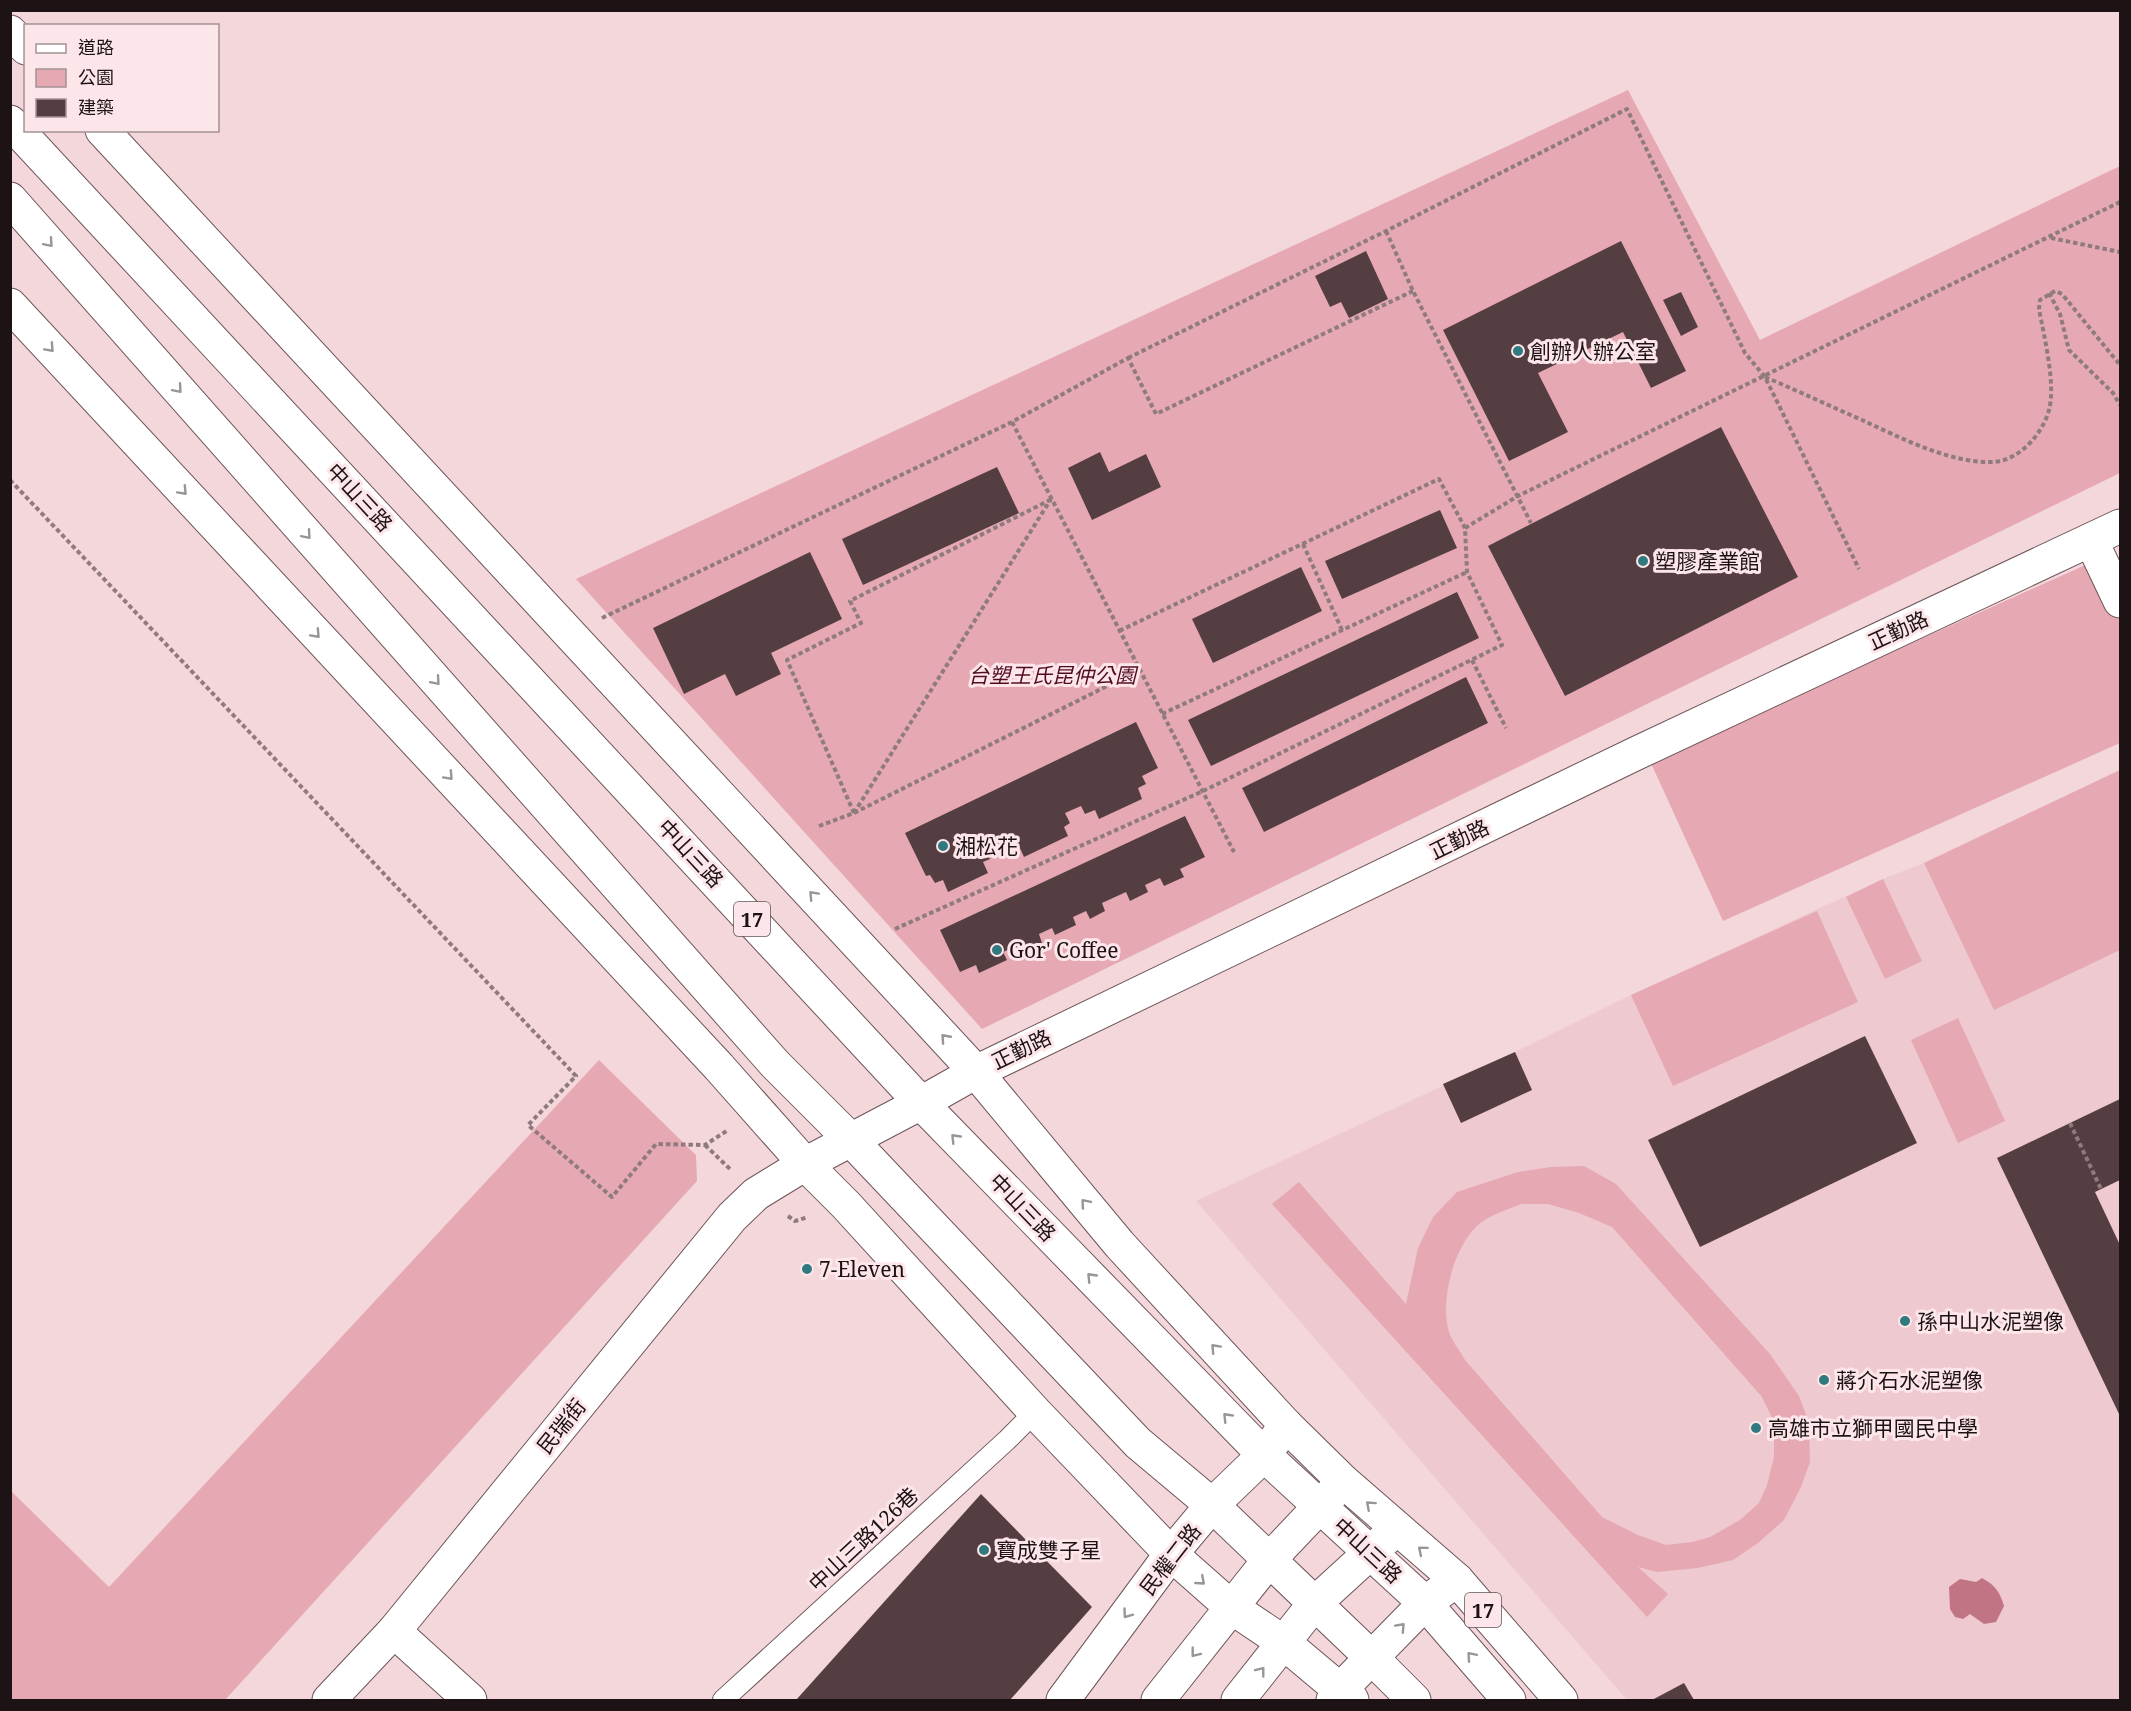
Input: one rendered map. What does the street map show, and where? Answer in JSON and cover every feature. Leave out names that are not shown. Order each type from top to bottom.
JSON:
[{"type":"main road","points":[[10,32],[24,46]]},
{"type":"main road","name":"中山三路","points":[[10,122],[921,1103],[1264,1455],[1425,1603],[1509,1701]]},
{"type":"main road","name":"中山三路","points":[[104,132],[976,1072],[1120,1245],[1286,1425],[1343,1481],[1457,1580],[1561,1701]]},
{"type":"main road","points":[[10,199],[767,1055],[851,1140],[1138,1443],[1212,1505],[1414,1701]]},
{"type":"main road","points":[[10,305],[711,1058],[805,1164],[846,1205],[1035,1412],[1171,1554],[1231,1607],[1283,1642],[1342,1697],[1372,1658],[1425,1603],[1457,1580]]},
{"type":"main road","name":"正勤路","points":[[805,1164],[976,1072],[1639,752],[2121,526]]},
{"type":"main road","points":[[2091,540],[2121,601]]},
{"type":"main road","name":"民瑞街","points":[[329,1701],[394,1631],[732,1217],[756,1194],[805,1164]]},
{"type":"main road","name":"民權二路","points":[[1063,1701],[1171,1554],[1212,1505],[1264,1455],[1286,1425]]},
{"type":"main road","points":[[1158,1701],[1269,1560],[1343,1481]]},
{"type":"main road","points":[[1238,1701],[1314,1604],[1396,1529]]},
{"type":"main road","points":[[394,1631],[470,1701]]},
{"type":"lane","name":"中山三路126巷","points":[[723,1701],[1035,1412]]},
{"type":"path","points":[[599,620],[1012,422],[1128,358],[1627,109],[1745,353],[1765,377],[1859,568]]},
{"type":"path","points":[[1465,528],[1518,496],[2121,202]]},
{"type":"path","points":[[1386,231],[1413,291],[1531,523]]},
{"type":"path","points":[[2050,237],[2121,252]]},
{"type":"path","points":[[1128,358],[1156,414],[1413,291]]},
{"type":"path","points":[[1765,377],[1895,435],[1961,460],[1994,462],[2012,456],[2027,447],[2038,434],[2050,409],[2051,380],[2039,309],[2040,300],[2049,293],[2055,291],[2062,294],[2121,365]]},
{"type":"path","points":[[2049,293],[2060,314],[2069,350],[2113,393],[2121,405]]},
{"type":"path","points":[[1012,422],[1234,852]]},
{"type":"path","points":[[896,929],[1202,792],[1502,645],[1467,573],[1465,528],[1439,479],[1119,631]]},
{"type":"path","points":[[10,480],[576,1076],[528,1125],[612,1197],[656,1144],[705,1145]]},
{"type":"path","points":[[854,813],[1052,499]]},
{"type":"path","points":[[854,813],[787,660],[861,623],[850,601],[1052,499]]},
{"type":"path","points":[[1303,544],[1342,630]]},
{"type":"path","points":[[1162,714],[1467,573]]},
{"type":"path","points":[[1472,660],[1506,728]]},
{"type":"path","points":[[819,826],[854,813],[1139,670]]},
{"type":"path","points":[[2070,1124],[2101,1189]]},
{"type":"shaded area","name":"高雄市立獅甲國民中學","points":[[2120,770],[2120,1700],[1627,1700],[1196,1201],[1515,1052],[1631,995],[1883,879],[1924,863]]},
{"type":"shaded area","points":[[1982,1578],[1994,1586],[2004,1606],[1996,1622],[1984,1624],[1970,1614],[1963,1619],[1955,1617],[1950,1609],[1949,1587],[1960,1579],[1976,1582]]},
{"type":"green space","name":"台塑王氏昆仲公園","points":[[1628,90],[1760,340],[2120,166],[2120,473],[982,1029],[576,579]]},
{"type":"green space","points":[[2112,553],[2120,571],[2120,743],[1723,921],[1650,761]]},
{"type":"green space","points":[[2120,770],[2120,950],[1994,1010],[1924,863]]},
{"type":"green space","points":[[1883,879],[1922,961],[1885,979],[1846,897]]},
{"type":"green space","points":[[1817,911],[1858,1002],[1673,1086],[1631,995]]},
{"type":"green space","points":[[1958,1018],[2005,1121],[1958,1143],[1911,1040]]},
{"type":"green space","points":[[599,1060],[696,1155],[697,1181],[225,1700],[11,1700],[11,1491],[109,1587]]},
{"type":"green space","points":[[1584,1166],[1616,1184],[1770,1354],[1799,1396],[1809,1422],[1810,1462],[1801,1487],[1784,1520],[1758,1543],[1733,1560],[1698,1568],[1657,1572],[1638,1567],[1668,1594],[1647,1617],[1272,1204],[1299,1182],[1406,1304],[1418,1248],[1433,1217],[1457,1192],[1518,1172],[1551,1167]],"holes":[[[1521,1204],[1548,1204],[1579,1213],[1612,1227],[1762,1397],[1774,1422],[1774,1457],[1767,1485],[1759,1503],[1740,1520],[1710,1537],[1666,1545],[1638,1535],[1602,1517],[1465,1360],[1450,1335],[1446,1319],[1448,1288],[1457,1256],[1464,1242],[1473,1230],[1487,1218]]]},
{"type":"building","name":"創辦人辦公室","points":[[1621,241],[1686,371],[1651,388],[1623,332],[1538,373],[1568,432],[1509,461],[1443,330]]},
{"type":"building","points":[[1366,251],[1388,299],[1349,318],[1341,302],[1330,307],[1315,276]]},
{"type":"building","points":[[1681,292],[1698,327],[1681,336],[1663,300]]},
{"type":"building","name":"塑膠產業館","points":[[1721,427],[1798,577],[1565,696],[1488,546]]},
{"type":"building","points":[[1100,452],[1109,472],[1146,454],[1161,487],[1092,520],[1068,468]]},
{"type":"building","points":[[997,467],[1019,513],[863,585],[842,539]]},
{"type":"building","points":[[1440,510],[1457,548],[1342,599],[1325,561]]},
{"type":"building","points":[[810,552],[842,619],[771,653],[781,674],[736,696],[725,674],[684,694],[653,628]]},
{"type":"building","points":[[1301,567],[1322,611],[1213,663],[1192,619]]},
{"type":"building","points":[[1457,592],[1479,638],[1211,766],[1188,720]]},
{"type":"building","points":[[1466,677],[1488,723],[1264,832],[1242,788]]},
{"type":"building","points":[[1136,722],[1158,768],[1142,776],[1146,784],[1138,788],[1142,799],[1099,819],[1095,810],[1085,814],[1081,806],[1065,813],[1070,823],[1064,827],[1068,836],[1024,857],[1019,846],[1011,850],[1006,840],[986,850],[990,859],[983,862],[988,873],[948,892],[943,880],[935,883],[930,875],[926,876],[905,833]]},
{"type":"building","points":[[1185,816],[1205,857],[1180,869],[1184,877],[1164,886],[1160,878],[1145,885],[1148,892],[1130,901],[1126,892],[1102,903],[1105,911],[1090,919],[1086,911],[1073,917],[1076,925],[1055,935],[1052,928],[1039,934],[1042,943],[1019,953],[1015,947],[1003,952],[1007,960],[979,973],[976,965],[960,972],[940,930]]},
{"type":"building","points":[[1865,1036],[1917,1143],[1700,1247],[1648,1140]]},
{"type":"building","points":[[1515,1052],[1532,1090],[1461,1123],[1443,1084]]},
{"type":"building","points":[[2120,1099],[2120,1180],[2095,1192],[2120,1245],[2120,1416],[1997,1158]]},
{"type":"building","name":"寶成雙子星","points":[[981,1494],[1092,1607],[1010,1700],[796,1700]]},
{"type":"building","points":[[1684,1683],[1694,1700],[1652,1700]]},
{"type":"place","name":"創辦人辦公室","points":[[1518,351]]},
{"type":"place","name":"塑膠產業館","points":[[1643,561]]},
{"type":"place","name":"湘松花","points":[[943,846]]},
{"type":"place","name":"Gor' Coffee","points":[[997,950]]},
{"type":"place","name":"7-Eleven","points":[[807,1269]]},
{"type":"place","name":"孫中山水泥塑像","points":[[1905,1321]]},
{"type":"place","name":"蔣介石水泥塑像","points":[[1824,1380]]},
{"type":"place","name":"高雄市立獅甲國民中學","points":[[1756,1428]]},
{"type":"place","name":"寶成雙子星","points":[[984,1550]]}]
